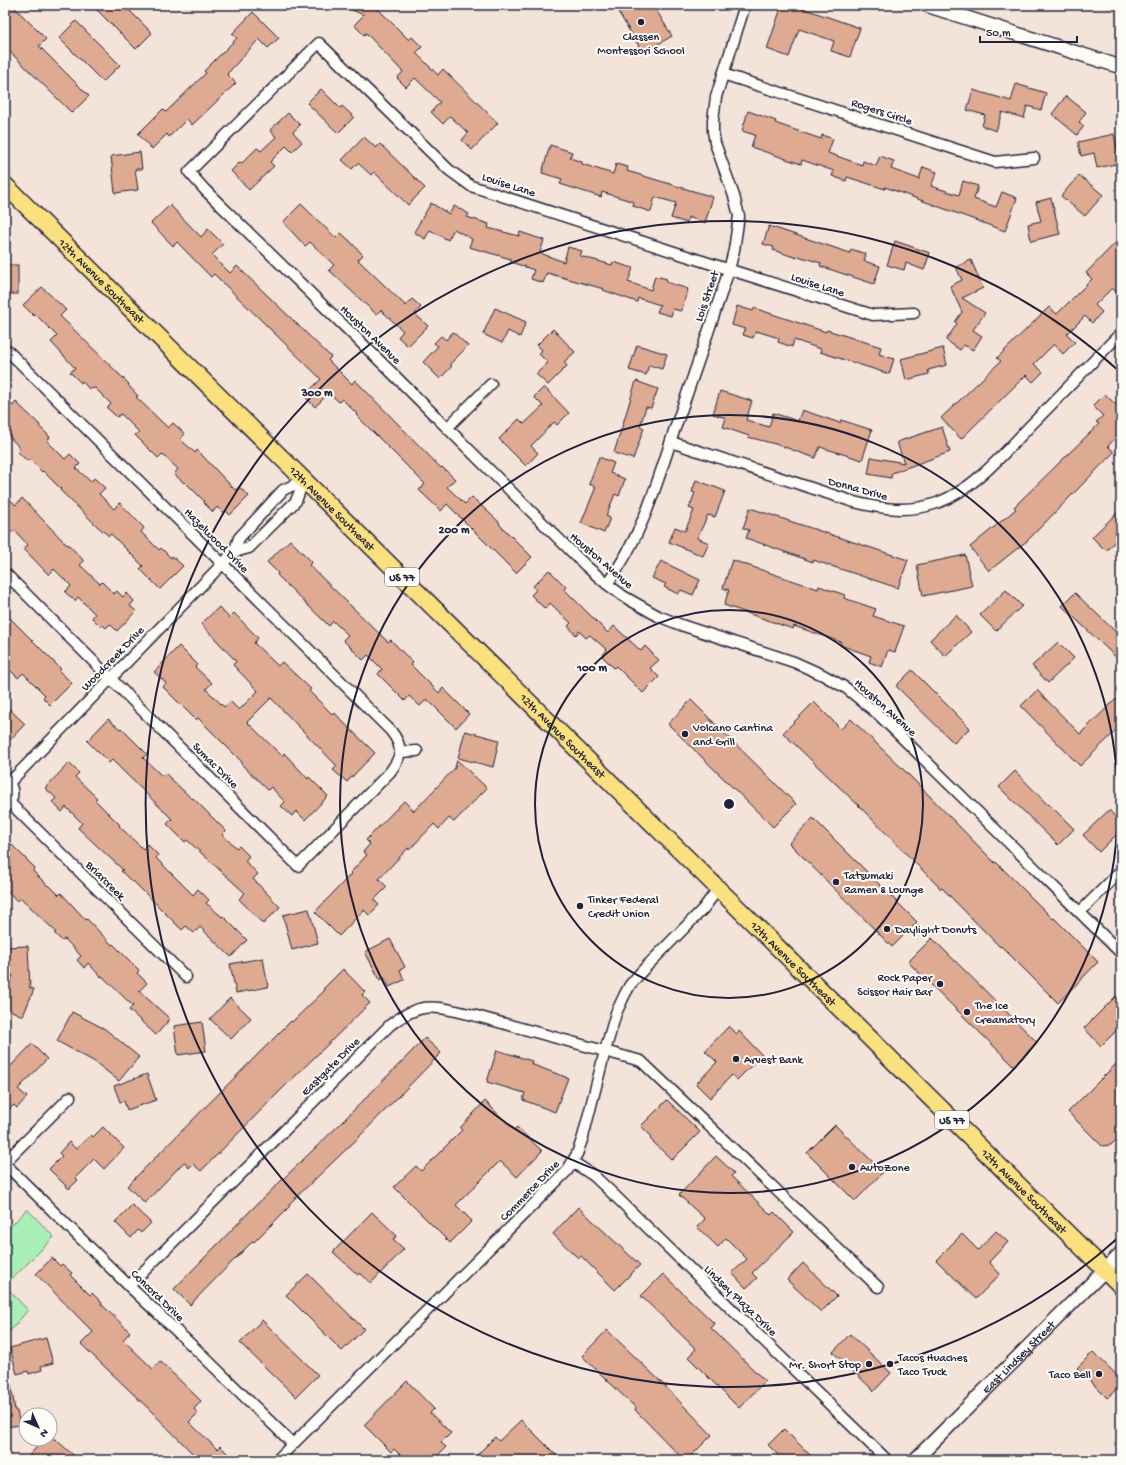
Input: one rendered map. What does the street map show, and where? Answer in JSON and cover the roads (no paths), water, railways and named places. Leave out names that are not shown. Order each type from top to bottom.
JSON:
[{"type":"main road","name":"12th Avenue Southeast","points":[[5,185],[1121,1286]]},
{"type":"main road","name":"East Lindsey Street","points":[[1105,1270],[1121,1254]]},
{"type":"street","name":"Lois Street","points":[[606,584],[617,570],[654,494],[729,270],[734,250],[739,216],[734,196],[720,158],[713,131],[716,98],[745,5]]},
{"type":"street","points":[[926,5],[1121,67]]},
{"type":"street","name":"Louise Lane","points":[[189,172],[319,43],[449,170],[471,186],[872,315],[914,313]]},
{"type":"street","name":"Rogers Circle","points":[[723,74],[995,162],[1034,158]]},
{"type":"street","name":"Houston Avenue","points":[[189,172],[205,190],[379,359],[586,566],[606,584],[623,596],[658,616],[681,626],[794,662],[823,675],[846,688],[879,715],[1121,953]]},
{"type":"street","name":"Donna Drive","points":[[671,442],[876,508],[899,510],[922,507],[946,499],[974,481],[1121,333]]},
{"type":"street","name":"Hazelwood Drive","points":[[6,353],[223,564],[391,731],[399,744],[400,752]]},
{"type":"street","points":[[447,428],[491,384]]},
{"type":"street","name":"Woodcreek Drive","points":[[7,782],[223,564],[234,552],[239,538],[280,493],[283,490],[304,480]]},
{"type":"street","name":"Woodcreek Drive","points":[[234,552],[249,548],[296,501],[304,480]]},
{"type":"street","name":"Sumac Drive","points":[[5,574],[298,866],[390,772],[397,763],[400,752]]},
{"type":"street","points":[[400,752],[417,751]]},
{"type":"street","points":[[7,782],[12,788],[13,793],[7,803]]},
{"type":"street","name":"Briarcreek","points":[[7,803],[186,977]]},
{"type":"street","points":[[1080,912],[1121,871]]},
{"type":"street","name":"Commerce Drive","points":[[277,1460],[567,1171],[573,1162],[583,1137],[604,1051],[616,1013],[630,985],[666,945],[703,909],[718,889]]},
{"type":"street","name":"Eastgate Drive","points":[[129,1286],[384,1030],[406,1013],[417,1008],[430,1007],[444,1009],[469,1014],[604,1051]]},
{"type":"street","points":[[604,1051],[642,1061],[878,1287]]},
{"type":"street","points":[[5,1163],[70,1097]]},
{"type":"street","name":"Lindsey Plaza Drive","points":[[573,1162],[594,1176],[611,1192],[887,1460]]},
{"type":"street","name":"Concord Drive","points":[[5,1163],[129,1286],[293,1444]]},
{"type":"street","name":"East Lindsey Street","points":[[915,1460],[1105,1270]]},
{"type":"place","name":"Classen Montessori School","points":[[641,22]]},
{"type":"place","name":"Volcano Cantina and Grill","points":[[685,734]]},
{"type":"place","name":"Tatsumaki Ramen & Lounge","points":[[836,882]]},
{"type":"place","name":"Tinker Federal Credit Union","points":[[580,906]]},
{"type":"place","name":"Daylight Donuts","points":[[887,929]]},
{"type":"place","name":"Rock Paper Scissor Hair Bar","points":[[940,984]]},
{"type":"place","name":"The Ice Creamatory","points":[[967,1012]]},
{"type":"place","name":"Arvest Bank","points":[[736,1059]]},
{"type":"place","name":"AutoZone","points":[[852,1167]]},
{"type":"place","name":"Mr. Short Stop","points":[[869,1364]]},
{"type":"place","name":"Tacos Huaches Taco Truck","points":[[890,1364]]},
{"type":"place","name":"Taco Bell","points":[[1099,1374]]}]
